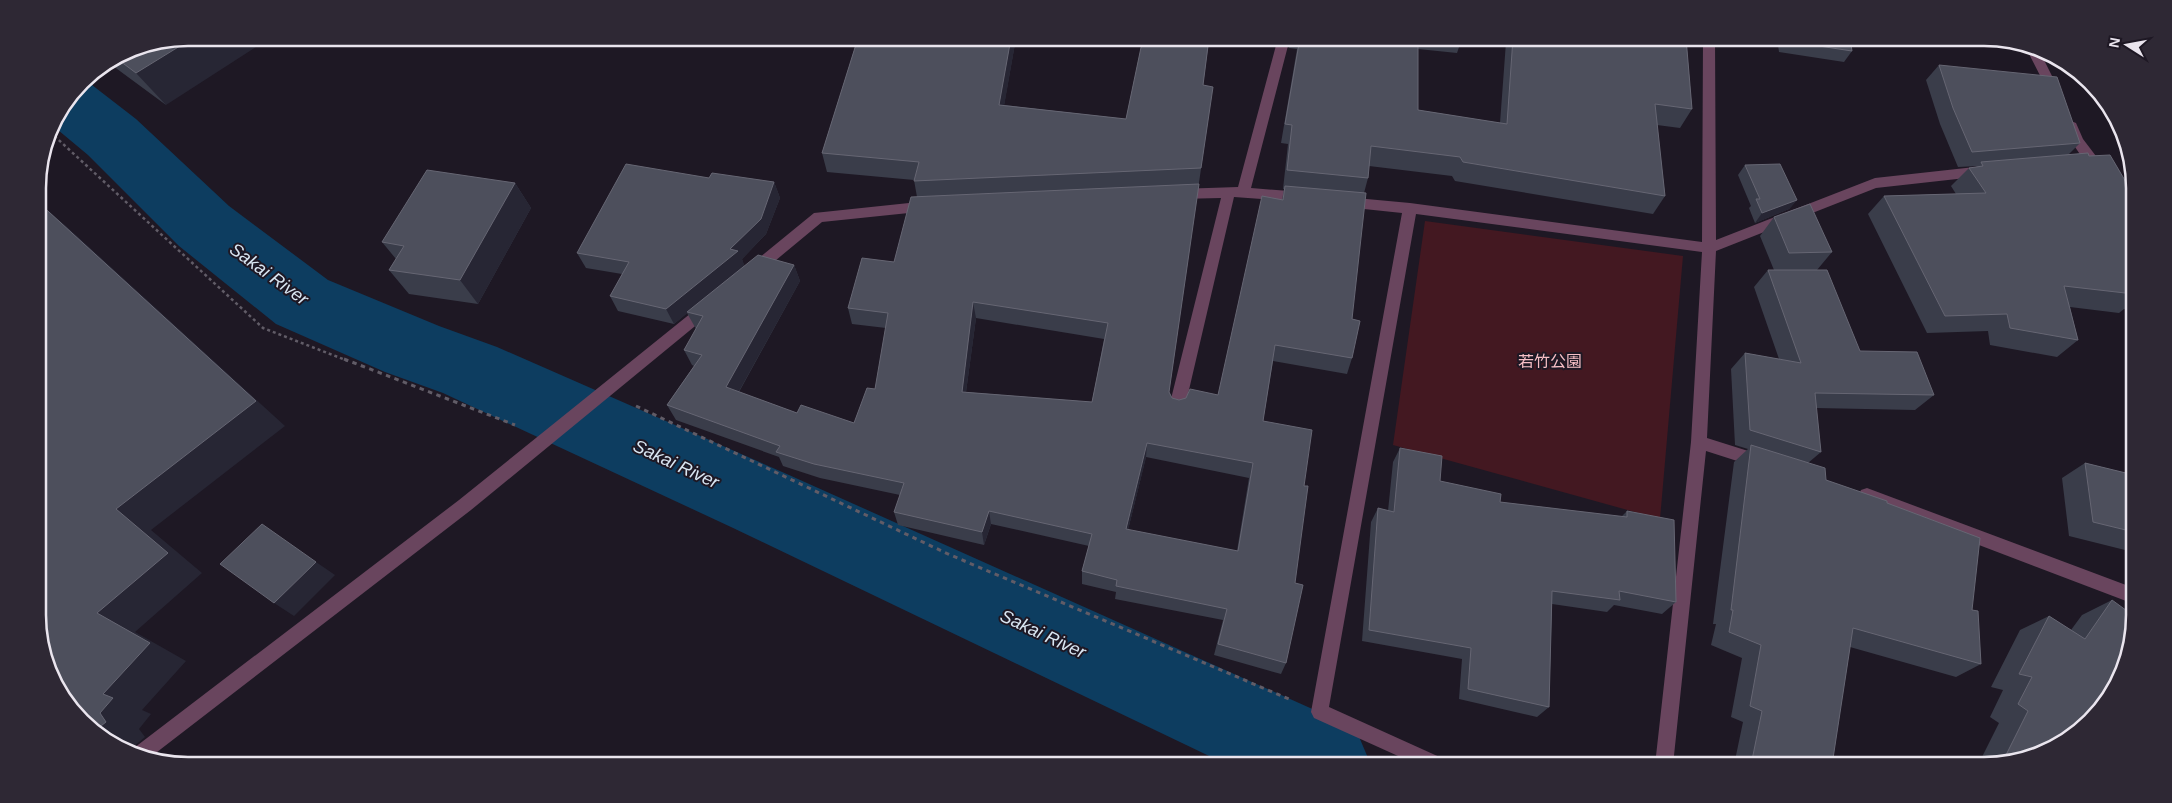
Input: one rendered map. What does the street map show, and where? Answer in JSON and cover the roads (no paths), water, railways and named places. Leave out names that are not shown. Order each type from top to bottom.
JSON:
[{"type":"street","points":[[1176,407],[1236,192],[1282,46]]},
{"type":"street","points":[[1665,756],[1698,442],[1709,248],[1709,46]]},
{"type":"street","points":[[2036,57],[2078,141],[2092,163],[2104,176]]},
{"type":"street","points":[[2073,164],[2092,163]]},
{"type":"street","points":[[1331,200],[1410,208],[1709,248],[1875,183],[1996,170]]},
{"type":"street","points":[[1161,195],[1236,192],[1312,198]]},
{"type":"street","points":[[743,279],[819,217],[938,205]]},
{"type":"street","points":[[1410,208],[1320,712],[1419,756]]},
{"type":"street","points":[[145,750],[465,506],[720,298]]},
{"type":"street","points":[[1698,442],[1772,465]]},
{"type":"street","points":[[1855,491],[2126,593]]},
{"type":"waterway","name":"Sakai River","points":[[73,106],[112,137],[204,226],[302,302],[412,349],[470,370],[760,501],[1308,756]]},
{"type":"park label","name":"若竹公園","points":[[1550,361]]}]
